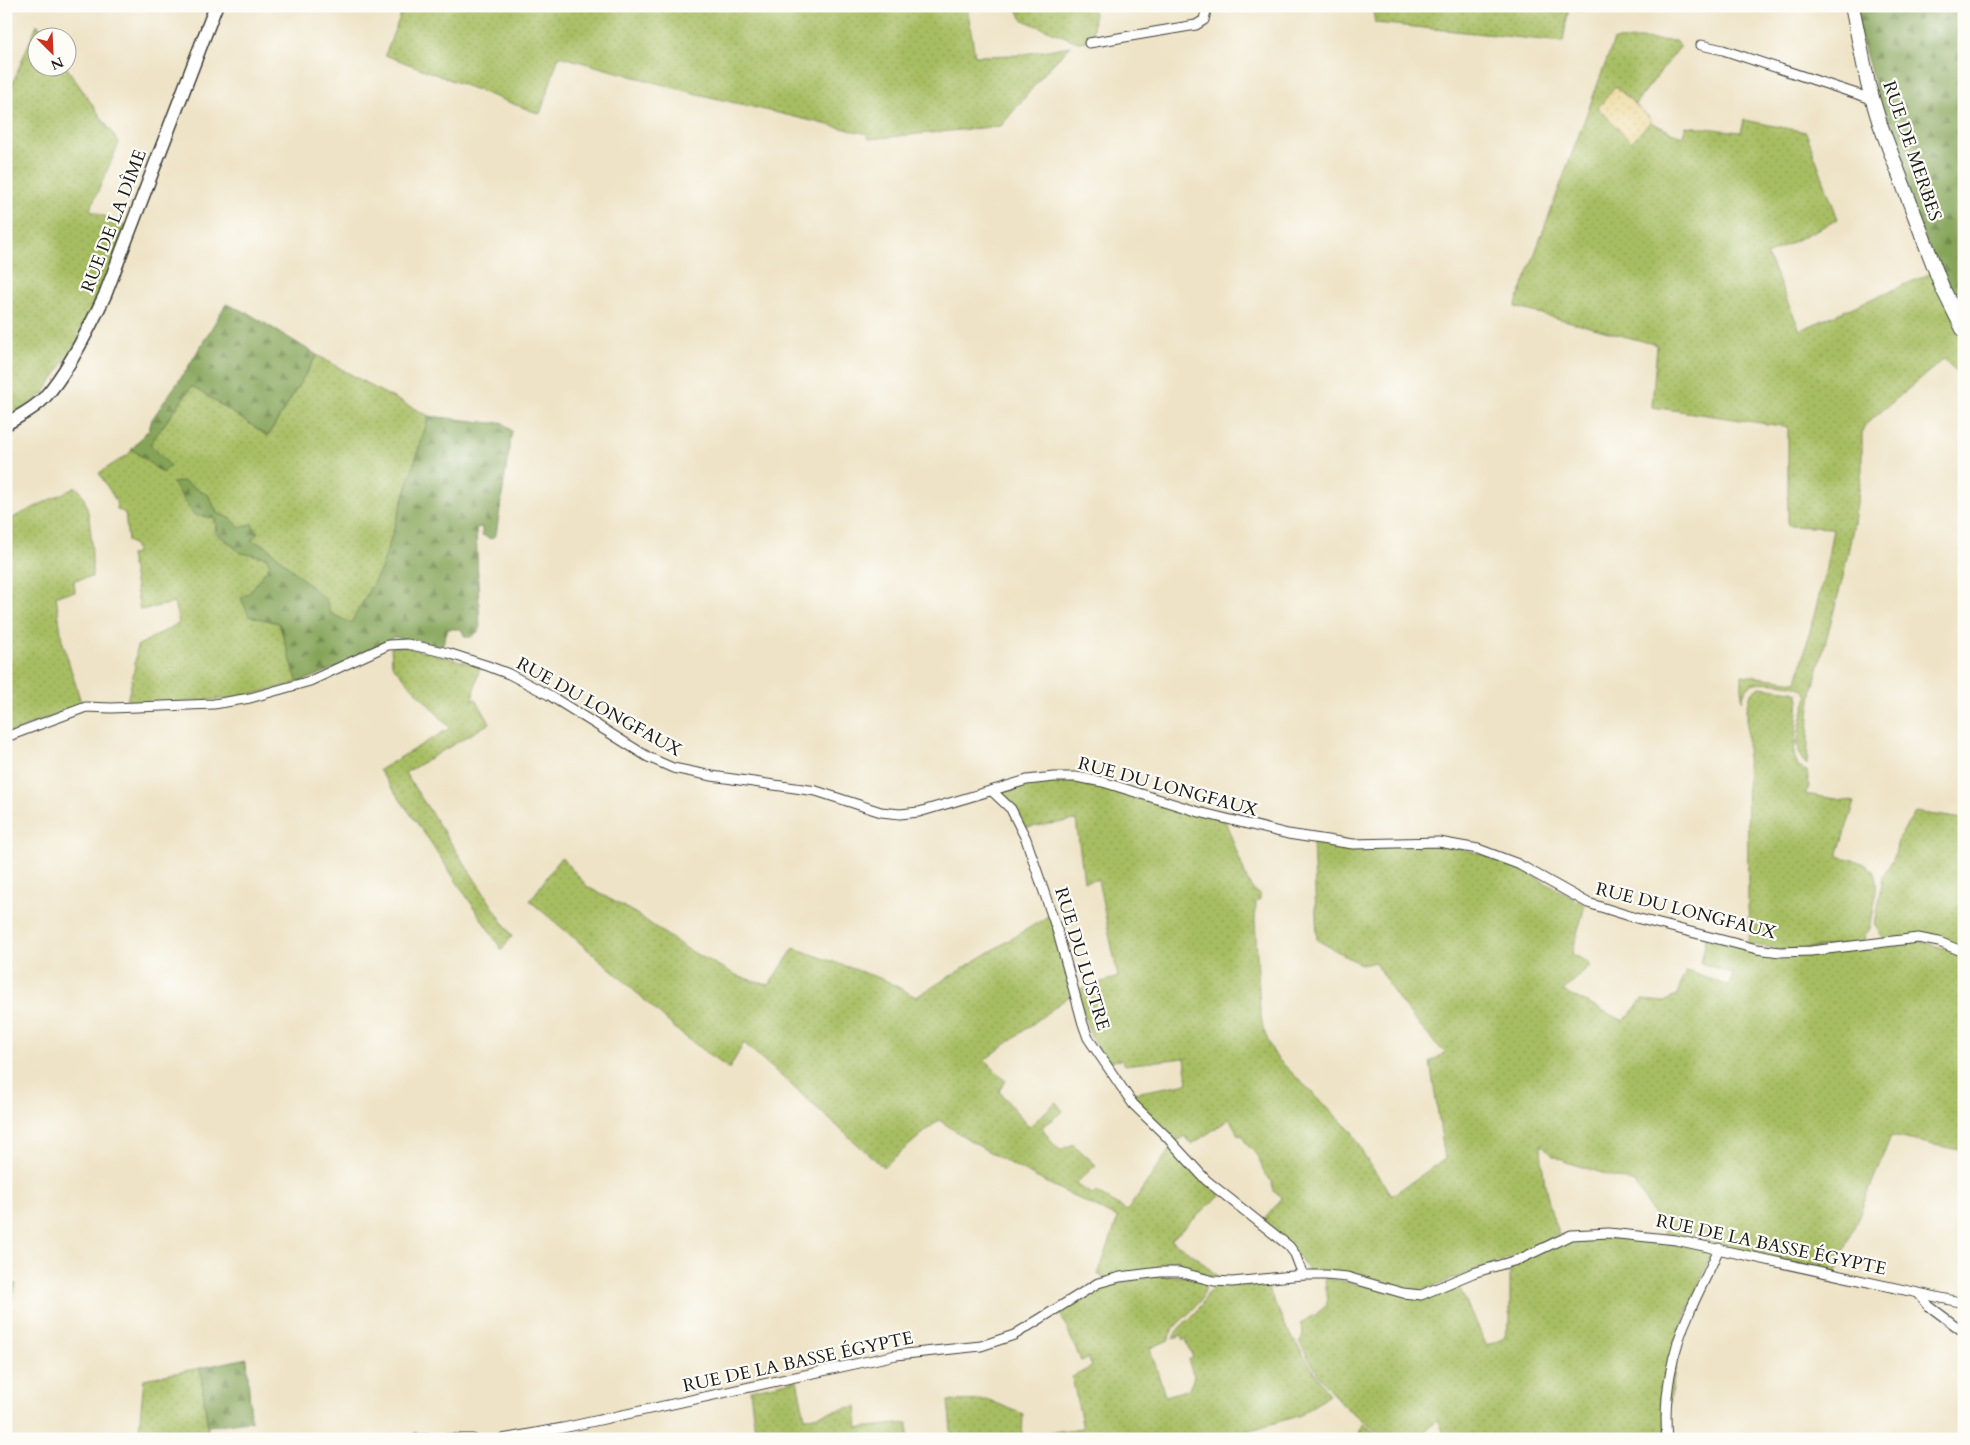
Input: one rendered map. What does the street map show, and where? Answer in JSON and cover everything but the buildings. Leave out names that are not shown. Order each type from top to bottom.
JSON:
[{"type":"main road","name":"RUE DE MERBES","points":[[1852,6],[1872,99],[1942,287],[1964,331]]},
{"type":"street","name":"RUE DE LA DÎME","points":[[6,424],[33,408],[44,398],[63,371],[94,317],[105,295],[216,6]]},
{"type":"street","points":[[1089,43],[1196,25],[1204,20],[1207,6]]},
{"type":"street","points":[[1702,45],[1723,50],[1872,99]]},
{"type":"street","name":"RUE DU LONGFAUX","points":[[6,737],[86,707],[111,708],[214,704],[250,698],[310,681],[378,648],[397,643],[440,651],[509,674],[549,695],[648,757],[663,764],[688,772],[816,791],[837,796],[872,810],[891,814],[910,814],[930,810],[1033,779],[1076,777],[1103,782],[1199,812],[1288,834],[1321,840],[1353,844],[1429,841],[1458,844],[1489,852],[1512,861],[1588,903],[1636,918],[1757,949],[1780,952],[1811,951],[1918,938],[1939,942],[1964,952]]},
{"type":"street","name":"RUE DU LUSTRE","points":[[992,791],[1011,810],[1026,839],[1052,913],[1088,1038],[1133,1104],[1165,1135],[1206,1180],[1289,1246],[1295,1254],[1303,1275]]},
{"type":"street","name":"RUE DE LA BASSE ÉGYPTE","points":[[502,1439],[563,1428],[896,1355],[981,1346],[1014,1334],[1098,1283],[1120,1277],[1160,1272],[1179,1272],[1214,1281],[1232,1282],[1303,1275],[1337,1276],[1403,1293],[1421,1295],[1473,1274],[1520,1259],[1571,1235],[1609,1233],[1646,1236],[1719,1248],[1964,1303]]},
{"type":"street","points":[[1667,1439],[1666,1400],[1678,1344],[1690,1312],[1719,1248]]},
{"type":"street","points":[[1918,1294],[1930,1306],[1964,1332]]},
{"type":"street","points":[[416,1439],[473,1439]]},
{"type":"green space","points":[[404,6],[967,6],[975,56],[1018,55],[1071,46],[1049,68],[1001,126],[869,139],[867,134],[693,93],[559,56],[540,114],[385,55]]},
{"type":"green space","points":[[1016,6],[1094,6],[1093,40],[1078,42],[1025,21],[1021,18]]},
{"type":"green space","points":[[1372,6],[1569,6],[1563,42],[1375,23]]},
{"type":"green space","points":[[1852,6],[1964,6],[1964,331],[1907,197]]},
{"type":"green space","points":[[1614,40],[1676,41],[1681,46],[1635,104],[1615,86],[1630,141],[1650,122],[1682,137],[1686,126],[1741,132],[1744,120],[1806,132],[1838,219],[1767,255],[1800,330],[1936,271],[1964,340],[1964,380],[1944,359],[1865,425],[1862,431],[1862,470],[1854,523],[1843,577],[1813,688],[1809,714],[1807,765],[1802,759],[1798,742],[1808,696],[1804,691],[1799,687],[1789,685],[1768,682],[1756,683],[1748,687],[1742,701],[1742,675],[1797,682],[1826,568],[1833,528],[1788,526],[1788,427],[1652,407],[1657,345],[1515,307]]},
{"type":"green space","points":[[28,46],[28,78],[74,78],[119,143],[90,210],[127,226],[99,299],[75,345],[43,394],[6,420],[6,99]]},
{"type":"green space","points":[[226,304],[248,313],[317,355],[268,436],[192,386],[150,444],[170,466],[162,473],[132,449],[149,429],[152,419],[185,372]]},
{"type":"green space","points":[[317,355],[429,416],[382,567],[351,624],[330,613],[326,601],[266,546],[251,540],[232,519],[217,513],[209,496],[215,518],[216,533],[241,553],[266,557],[270,565],[250,592],[249,616],[279,623],[298,683],[238,698],[126,706],[134,671],[137,646],[179,623],[174,603],[140,610],[130,555],[136,554],[135,546],[128,541],[125,513],[117,509],[116,501],[99,473],[129,454],[132,449],[162,472],[170,466],[150,444],[192,386],[268,436]]},
{"type":"green space","points":[[429,416],[492,423],[502,422],[512,431],[496,535],[491,539],[482,535],[482,527],[476,528],[480,630],[471,637],[465,637],[461,629],[448,629],[441,649],[394,637],[338,667],[298,683],[279,623],[249,616],[241,598],[250,592],[270,565],[266,557],[241,553],[217,532],[215,518],[194,515],[173,483],[183,481],[209,496],[217,513],[232,519],[240,528],[252,524],[258,533],[251,540],[266,546],[327,601],[330,613],[351,623],[382,567]]},
{"type":"green space","points":[[76,487],[82,493],[89,515],[92,577],[74,580],[75,592],[56,595],[62,640],[81,702],[70,707],[71,709],[13,732],[6,732],[6,521]]},
{"type":"green space","points":[[401,646],[480,666],[472,700],[476,699],[490,723],[405,773],[512,936],[502,950],[429,840],[379,770],[450,728],[392,665],[391,647]]},
{"type":"green space","points":[[1760,687],[1797,693],[1799,699],[1794,755],[1798,767],[1807,771],[1809,787],[1805,794],[1855,802],[1838,853],[1840,857],[1866,865],[1873,871],[1875,876],[1874,908],[1870,929],[1865,935],[1863,943],[1786,950],[1747,944],[1750,934],[1748,907],[1747,708],[1751,693]]},
{"type":"green space","points":[[1043,780],[1083,781],[1225,820],[1248,882],[1254,891],[1260,895],[1260,899],[1256,902],[1255,919],[1260,1010],[1263,1028],[1270,1046],[1277,1058],[1352,1132],[1369,1164],[1391,1196],[1445,1159],[1430,1062],[1445,1053],[1407,1010],[1375,962],[1362,965],[1317,940],[1313,841],[1441,844],[1505,860],[1585,905],[1572,954],[1588,962],[1590,966],[1563,991],[1624,1021],[1642,1000],[1665,1002],[1677,995],[1682,979],[1687,971],[1729,986],[1733,974],[1701,963],[1706,938],[1766,952],[1916,940],[1964,954],[1964,1151],[1891,1136],[1836,1272],[1665,1234],[1635,1183],[1569,1163],[1553,1156],[1541,1144],[1546,1191],[1559,1235],[1526,1252],[1423,1290],[1411,1291],[1309,1271],[1300,1258],[1263,1221],[1282,1198],[1273,1191],[1272,1181],[1264,1172],[1255,1153],[1247,1145],[1243,1136],[1238,1135],[1230,1119],[1192,1144],[1185,1136],[1176,1142],[1129,1094],[1188,1083],[1185,1058],[1125,1065],[1122,1060],[1106,1061],[1091,1037],[1076,990],[1118,977],[1098,880],[1084,881],[1076,820],[1024,828],[1003,797],[1007,789]]},
{"type":"green space","points":[[1915,812],[1964,819],[1964,940],[1959,947],[1936,939],[1884,939],[1875,926],[1883,877],[1895,855],[1898,839]]},
{"type":"green space","points":[[561,857],[588,887],[635,913],[687,949],[740,977],[769,985],[794,948],[885,980],[916,997],[1050,915],[1072,994],[985,1060],[1006,1081],[999,1091],[1029,1127],[1056,1102],[1063,1111],[1042,1127],[1060,1150],[1073,1144],[1096,1165],[1075,1184],[1093,1195],[1096,1192],[1127,1211],[1172,1146],[1220,1195],[1171,1240],[1198,1258],[1219,1278],[1182,1269],[1102,1278],[1101,1275],[1098,1275],[1118,1218],[982,1148],[939,1120],[883,1167],[744,1043],[729,1069],[679,1032],[612,970],[530,901]]},
{"type":"green space","points":[[1608,1237],[1662,1241],[1707,1250],[1711,1256],[1682,1326],[1665,1432],[1661,1439],[1446,1439],[1438,1419],[1419,1439],[1386,1439],[1340,1403],[1318,1374],[1299,1342],[1302,1340],[1303,1332],[1300,1323],[1315,1315],[1327,1305],[1325,1278],[1427,1297],[1457,1283],[1487,1346],[1504,1338],[1510,1321],[1510,1265],[1571,1239]]},
{"type":"green space","points":[[1156,1276],[1190,1278],[1202,1282],[1206,1286],[1198,1303],[1174,1327],[1169,1340],[1150,1348],[1165,1396],[1190,1389],[1194,1376],[1188,1360],[1193,1358],[1186,1339],[1183,1340],[1181,1335],[1173,1339],[1180,1327],[1197,1311],[1216,1284],[1262,1284],[1267,1286],[1287,1329],[1329,1395],[1301,1415],[1221,1439],[952,1439],[948,1401],[989,1400],[1023,1414],[1022,1436],[1083,1428],[1072,1377],[1092,1367],[1088,1358],[1081,1361],[1059,1310],[1107,1285]]},
{"type":"green space","points":[[6,1283],[16,1284],[6,1320]]},
{"type":"green space","points":[[247,1358],[251,1421],[208,1426],[200,1368]]},
{"type":"green space","points":[[200,1368],[209,1438],[138,1439],[144,1379]]},
{"type":"green space","points":[[797,1380],[805,1418],[856,1406],[858,1428],[908,1423],[908,1439],[756,1439],[750,1390]]},
{"type":"green space","points":[[1362,1423],[1380,1437],[1381,1439],[1358,1439]]},
{"type":"sand","points":[[1615,86],[1652,120],[1631,142],[1598,108]]}]
